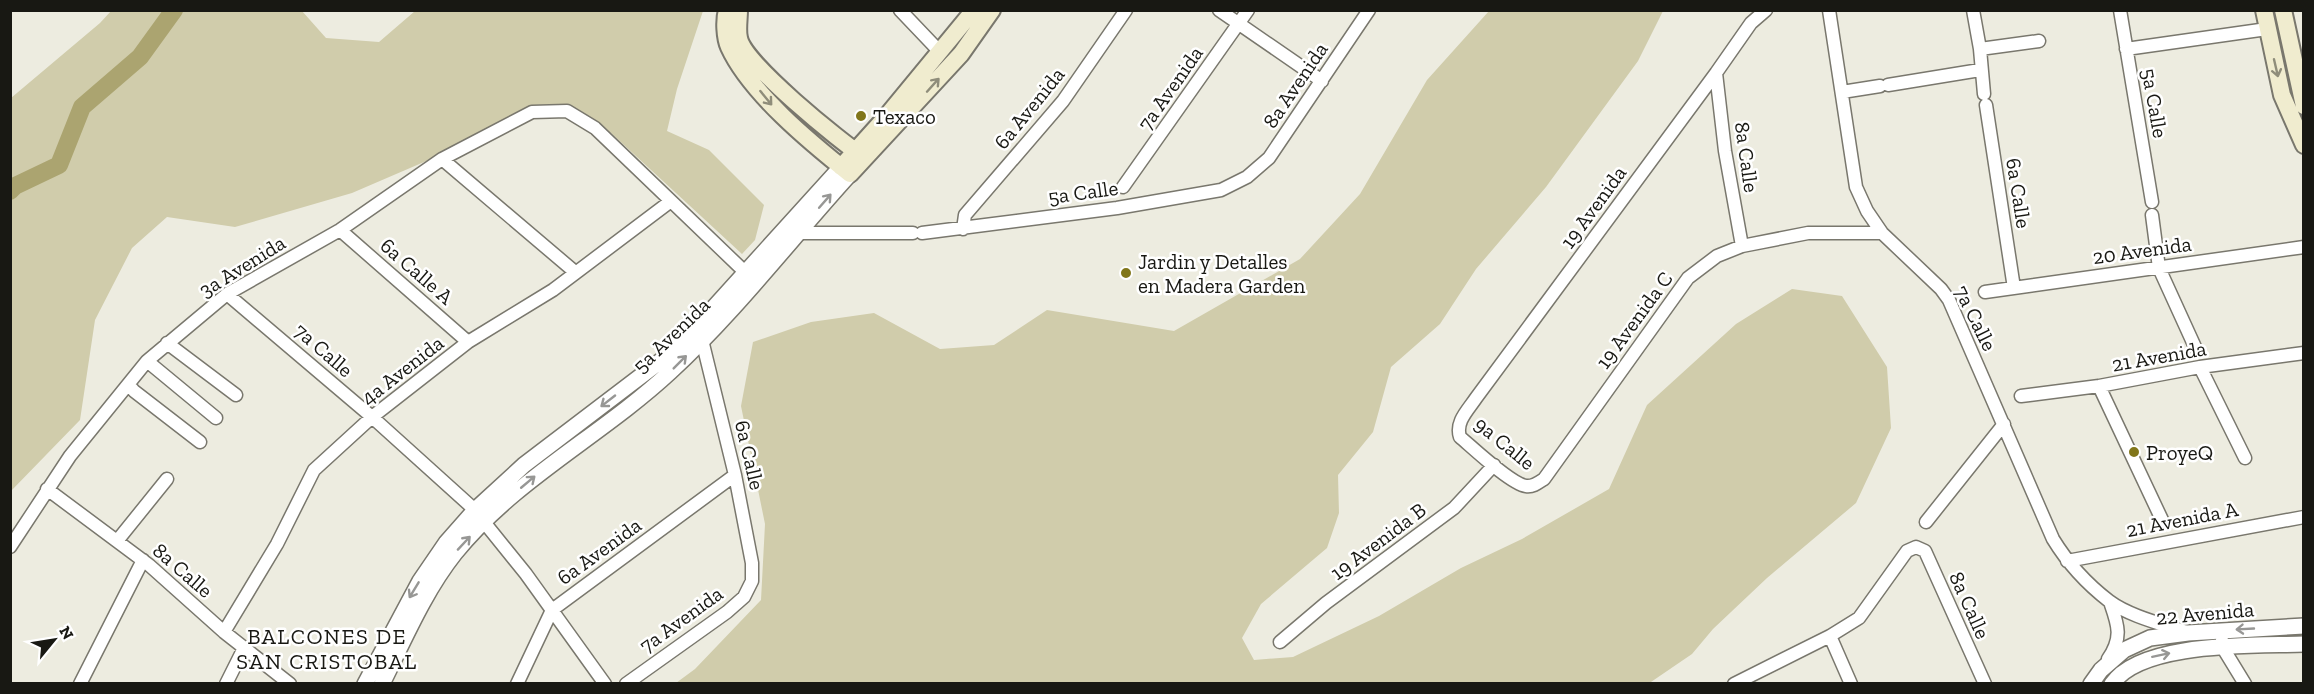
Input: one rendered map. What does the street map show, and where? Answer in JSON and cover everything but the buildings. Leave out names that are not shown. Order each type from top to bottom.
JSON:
[{"type":"main road","points":[[727,10],[725,16],[728,45],[744,70],[773,106],[845,170]]},
{"type":"main road","points":[[739,10],[739,39],[753,63],[861,155]]},
{"type":"main road","name":"5a Avenida","points":[[861,155],[974,10]]},
{"type":"main road","name":"5a Avenida","points":[[845,170],[961,54],[992,10]]},
{"type":"main road","points":[[2264,10],[2282,95],[2304,146]]},
{"type":"main road","points":[[2283,10],[2304,106]]},
{"type":"street","points":[[900,10],[940,52]]},
{"type":"street","name":"6a Avenida","points":[[963,228],[965,215],[1063,101],[1126,10]]},
{"type":"street","points":[[1219,10],[1322,81]]},
{"type":"street","name":"7a Avenida","points":[[1123,187],[1248,10]]},
{"type":"street","name":"8a Avenida","points":[[1247,177],[1269,158],[1369,10]]},
{"type":"street","name":"19 Avenida","points":[[1458,429],[1476,398],[1751,23],[1766,10]]},
{"type":"street","name":"7a Calle","points":[[1829,10],[1856,187],[1867,212],[1882,233],[1941,289],[1949,300],[2053,539],[2067,561],[2110,602],[2145,618],[2188,633]]},
{"type":"street","name":"6a Calle","points":[[1973,10],[1980,49],[1980,70],[2014,288]]},
{"type":"street","name":"5a Calle","points":[[2120,10],[2152,202]]},
{"type":"street","points":[[2126,49],[2267,29]]},
{"type":"street","points":[[1980,49],[2039,41]]},
{"type":"street","points":[[1842,92],[1980,70]]},
{"type":"street","name":"8a Calle","points":[[1716,73],[1725,151],[1742,246]]},
{"type":"street","name":"3a Avenida","points":[[10,547],[70,456],[147,361],[167,343],[227,294],[340,230],[442,159],[532,112],[567,111],[595,128],[671,201]]},
{"type":"street","points":[[442,159],[575,272]]},
{"type":"street","name":"5a Avenida","points":[[365,684],[406,604],[479,516],[538,474],[656,374],[702,340],[798,233],[845,170]]},
{"type":"street","name":"5a Avenida","points":[[656,374],[707,315],[845,170]]},
{"type":"street","name":"5a Calle","points":[[798,233],[918,233],[963,228],[1117,208],[1221,190],[1247,177]]},
{"type":"street","points":[[671,201],[746,273]]},
{"type":"street","name":"4a Avenida","points":[[224,632],[277,544],[314,470],[372,417],[468,342],[543,296],[671,201]]},
{"type":"street","points":[[2152,215],[2159,268],[2195,347]]},
{"type":"street","name":"6a Calle A","points":[[340,230],[468,342]]},
{"type":"street","name":"19 Avenida C","points":[[1529,487],[1544,479],[1688,278],[1717,256],[1742,246],[1808,233],[1882,233]]},
{"type":"street","name":"20 Avenida","points":[[1985,292],[2304,247]]},
{"type":"street","name":"7a Calle","points":[[227,294],[372,417],[479,516],[552,610],[604,684]]},
{"type":"street","name":"6a Calle","points":[[702,340],[735,475],[752,563],[752,581]]},
{"type":"street","points":[[167,343],[236,395]]},
{"type":"street","name":"21 Avenida","points":[[2021,396],[2099,386],[2200,367],[2304,353]]},
{"type":"street","points":[[147,361],[216,418]]},
{"type":"street","points":[[2200,367],[2245,458]]},
{"type":"street","points":[[129,385],[200,442]]},
{"type":"street","points":[[2099,386],[2163,522]]},
{"type":"street","points":[[1926,522],[2004,424]]},
{"type":"street","name":"9a Calle","points":[[1458,429],[1460,437],[1494,465],[1514,481],[1529,487]]},
{"type":"street","name":"19 Avenida B","points":[[1280,642],[1326,603],[1454,508],[1494,465]]},
{"type":"street","name":"6a Avenida","points":[[517,684],[552,610],[735,475]]},
{"type":"street","points":[[117,541],[167,479]]},
{"type":"street","name":"8a Calle","points":[[47,489],[143,560],[224,632],[290,684]]},
{"type":"street","name":"21 Avenida A","points":[[2067,561],[2304,517]]},
{"type":"street","name":"8a Calle","points":[[1830,636],[1859,618],[1907,551],[1916,547],[1925,551],[1985,684]]},
{"type":"street","points":[[80,684],[143,560]]},
{"type":"street","name":"5a Avenida","points":[[381,684],[437,566]]},
{"type":"street","name":"7a Avenida","points":[[626,684],[728,612],[744,597],[752,581]]},
{"type":"street","name":"7a Calle","points":[[2101,670],[2116,648],[2119,627],[2110,602]]},
{"type":"street","name":"22 Avenida","points":[[2091,684],[2101,670],[2124,651],[2150,638],[2188,633],[2304,626]]},
{"type":"street","points":[[2221,631],[2223,648],[2245,684]]},
{"type":"street","points":[[1734,684],[1830,636],[1851,684]]},
{"type":"street","name":"22 Avenida","points":[[2112,684],[2118,675],[2145,659],[2180,651],[2304,644]]},
{"type":"street","points":[[226,684],[244,648]]},
{"type":"shaded area","points":[[111,11],[302,11],[326,38],[379,42],[415,11],[703,11],[677,89],[667,131],[709,150],[764,205],[755,240],[742,254],[611,133],[559,104],[352,193],[235,227],[167,217],[132,248],[95,320],[80,420],[11,491],[11,98],[100,23]]},
{"type":"shaded area","points":[[1489,11],[1663,11],[1638,61],[1546,187],[1476,269],[1440,324],[1391,367],[1373,432],[1338,475],[1339,513],[1327,548],[1261,604],[1242,638],[1254,660],[1293,657],[1379,616],[1461,568],[1522,539],[1609,489],[1647,405],[1736,324],[1792,289],[1842,296],[1887,367],[1891,428],[1856,503],[1767,578],[1713,629],[1692,654],[1648,684],[676,683],[695,669],[761,600],[765,524],[741,406],[753,342],[811,322],[874,313],[940,349],[994,345],[1047,310],[1174,331],[1300,259],[1360,194],[1427,80]]},
{"type":"waterway","points":[[10,191],[15,186],[59,165],[82,107],[140,57],[174,10]]},
{"type":"place","name":"Texaco","points":[[861,116]]},
{"type":"place","name":"Jardin y Detalles en Madera Garden","points":[[1126,273]]},
{"type":"place","name":"ProyeQ","points":[[2134,452]]},
{"type":"district","name":"BALCONES DE SAN CRISTOBAL","points":[[327,648]]}]
